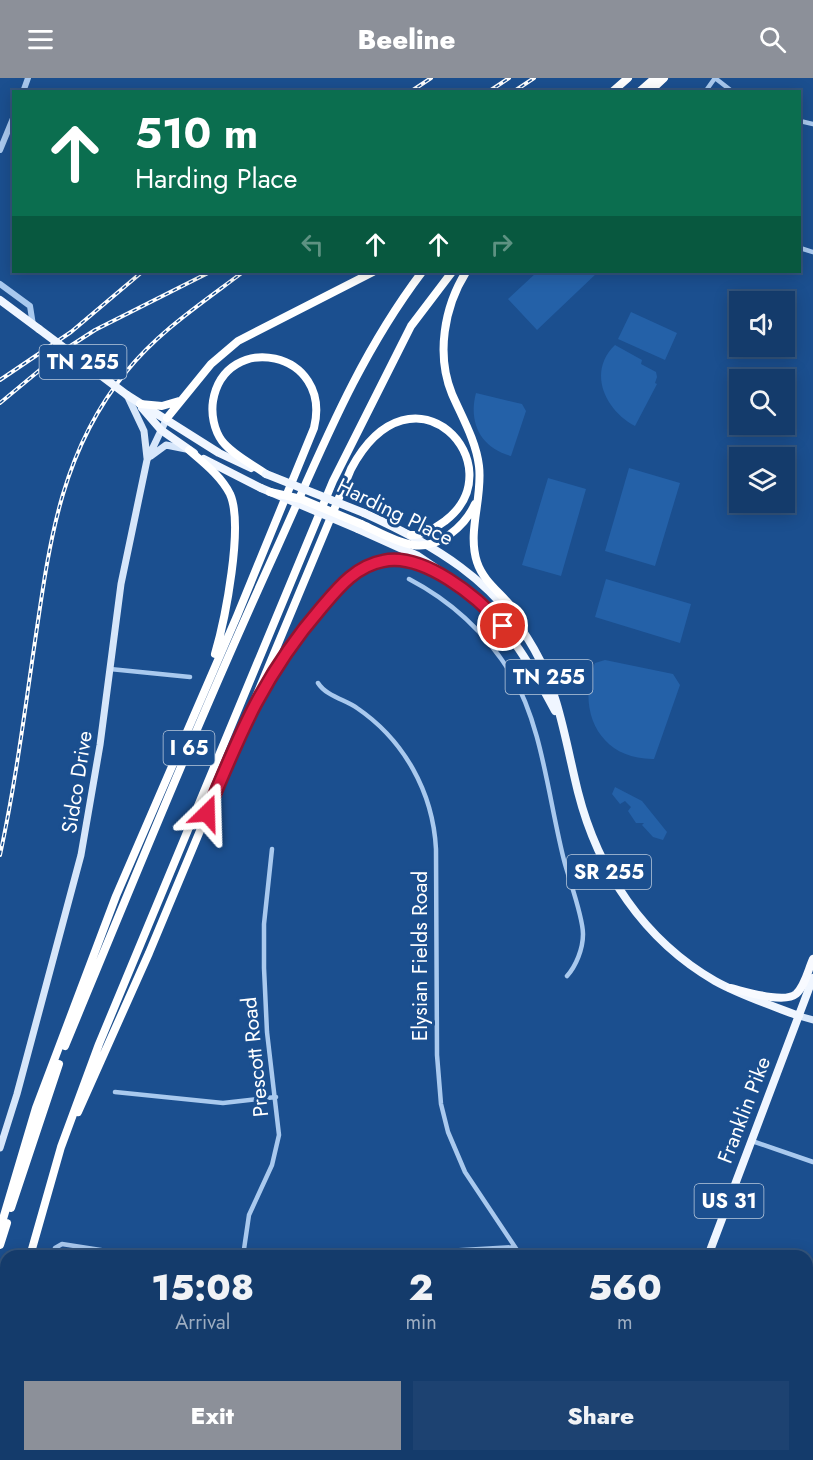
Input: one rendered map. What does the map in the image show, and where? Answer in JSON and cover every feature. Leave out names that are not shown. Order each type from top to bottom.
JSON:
[{"type":"highway","points":[[614,90],[628,78]]},
{"type":"highway","points":[[641,90],[655,78]]},
{"type":"highway","points":[[651,90],[664,78]]},
{"type":"highway","points":[[167,418],[211,364],[238,341],[371,273]]},
{"type":"highway","name":"I 65","points":[[0,1245],[65,1046],[209,696],[338,410],[371,347],[421,273]]},
{"type":"highway","name":"I 65","points":[[32,1250],[61,1147],[99,1044],[333,481],[411,326],[451,273]]},
{"type":"highway","points":[[465,273],[449,311],[443,342],[449,386],[477,453],[479,489],[474,544],[477,561],[486,578],[520,616],[524,632]]},
{"type":"highway","points":[[0,1229],[36,1108],[93,956],[315,422],[315,396],[307,379],[290,364],[266,357],[244,361],[230,370],[217,388],[212,409],[215,425],[224,443],[266,474]]},
{"type":"highway","points":[[137,407],[166,406],[182,399]]},
{"type":"highway","points":[[47,1195],[77,1115],[149,952],[355,461],[384,429],[401,420],[417,417],[439,424],[456,438],[464,452],[469,478],[465,497],[452,514],[426,532],[411,535]]},
{"type":"highway","points":[[189,450],[224,483],[231,498],[235,516],[224,622],[203,692]]},
{"type":"highway","points":[[270,492],[301,500],[360,526],[410,544],[428,543],[447,536],[460,526],[474,506],[479,489]]},
{"type":"highway","points":[[245,719],[296,637],[343,583],[366,566],[391,560],[415,562],[476,598]]},
{"type":"highway","points":[[729,988],[778,998],[790,997],[799,990],[813,959]]},
{"type":"main road","name":"Harding Place","points":[[0,300],[127,395],[161,430],[189,450],[226,473],[270,492]]},
{"type":"main road","name":"Harding Place","points":[[137,407],[167,418],[219,453],[364,513],[428,543],[480,582],[524,632],[549,677],[581,802],[604,864],[638,915],[661,940],[694,967],[729,988],[799,1016]]},
{"type":"main road","name":"TN 255","points":[[137,407],[144,430],[147,462]]},
{"type":"main road","name":"Sidco Drive","points":[[0,1148],[15,1104],[81,855],[94,784],[121,584],[147,462],[167,418]]},
{"type":"main road","points":[[147,462],[155,451],[163,446],[172,445],[189,450]]},
{"type":"main road","name":"Harding Place","points":[[360,526],[427,561],[476,598],[495,617],[527,659],[562,726]]},
{"type":"main road","name":"Franklin Pike","points":[[710,1250],[813,978]]},
{"type":"main road","points":[[799,1016],[813,1020]]},
{"type":"street","points":[[715,78],[731,90]]},
{"type":"street","points":[[0,150],[1,142],[12,120]]},
{"type":"street","points":[[0,284],[30,306],[36,327]]},
{"type":"street","points":[[0,306],[25,319]]},
{"type":"street","points":[[409,579],[467,618],[496,652],[519,688],[535,732],[584,937],[573,968],[567,976]]},
{"type":"street","points":[[110,669],[190,676]]},
{"type":"street","name":"Elysian Fields Road","points":[[318,684],[324,690],[358,708],[384,730],[405,756],[426,795],[434,827],[436,849],[437,1054],[441,1104],[448,1132],[462,1166],[478,1195],[517,1250]]},
{"type":"street","name":"Prescott Road","points":[[244,1250],[249,1215],[277,1150],[279,1129],[267,1032],[264,968],[264,924],[272,849]]},
{"type":"street","points":[[568,874],[604,864]]},
{"type":"street","points":[[570,885],[611,877]]},
{"type":"street","points":[[115,1092],[223,1104],[276,1096]]},
{"type":"street","points":[[752,1141],[813,1162]]},
{"type":"street","points":[[56,1250],[58,1246],[67,1244],[103,1250]]},
{"type":"street","points":[[466,1250],[515,1247]]},
{"type":"shaded area","points":[[536,273],[597,273],[537,330],[508,299]]},
{"type":"shaded area","points":[[631,312],[677,333],[665,360],[618,339]]},
{"type":"shaded area","points":[[615,345],[642,360],[641,364],[656,372],[655,383],[657,384],[635,426],[615,410],[603,390],[602,367]]},
{"type":"shaded area","points":[[476,393],[522,404],[526,411],[511,456],[492,447],[479,433],[474,414]]},
{"type":"shaded area","points":[[629,468],[680,483],[655,566],[605,551]]},
{"type":"shaded area","points":[[548,478],[586,489],[561,576],[522,565]]},
{"type":"shaded area","points":[[606,579],[691,604],[680,643],[595,617]]},
{"type":"shaded area","points":[[605,660],[673,674],[680,685],[654,759],[635,757],[619,751],[606,741],[597,729],[588,698],[595,663]]},
{"type":"shaded area","points":[[615,787],[642,801],[667,832],[663,840],[653,837],[642,825],[644,823],[636,823],[628,811],[631,807],[625,801],[620,804],[612,794]]},
{"type":"railway","points":[[413,90],[431,78]]},
{"type":"railway","points":[[491,90],[509,78]]},
{"type":"railway","points":[[516,90],[534,78]]},
{"type":"railway","points":[[0,380],[71,332],[141,273]]},
{"type":"railway","points":[[0,403],[64,350],[95,330],[208,273]]},
{"type":"railway","points":[[0,855],[15,777],[45,574],[60,503],[71,469],[103,403],[139,357],[182,318],[242,273]]},
{"type":"route","points":[[207,813],[245,719],[281,658],[325,603],[357,571],[385,560],[415,562],[476,598],[503,626]]}]
